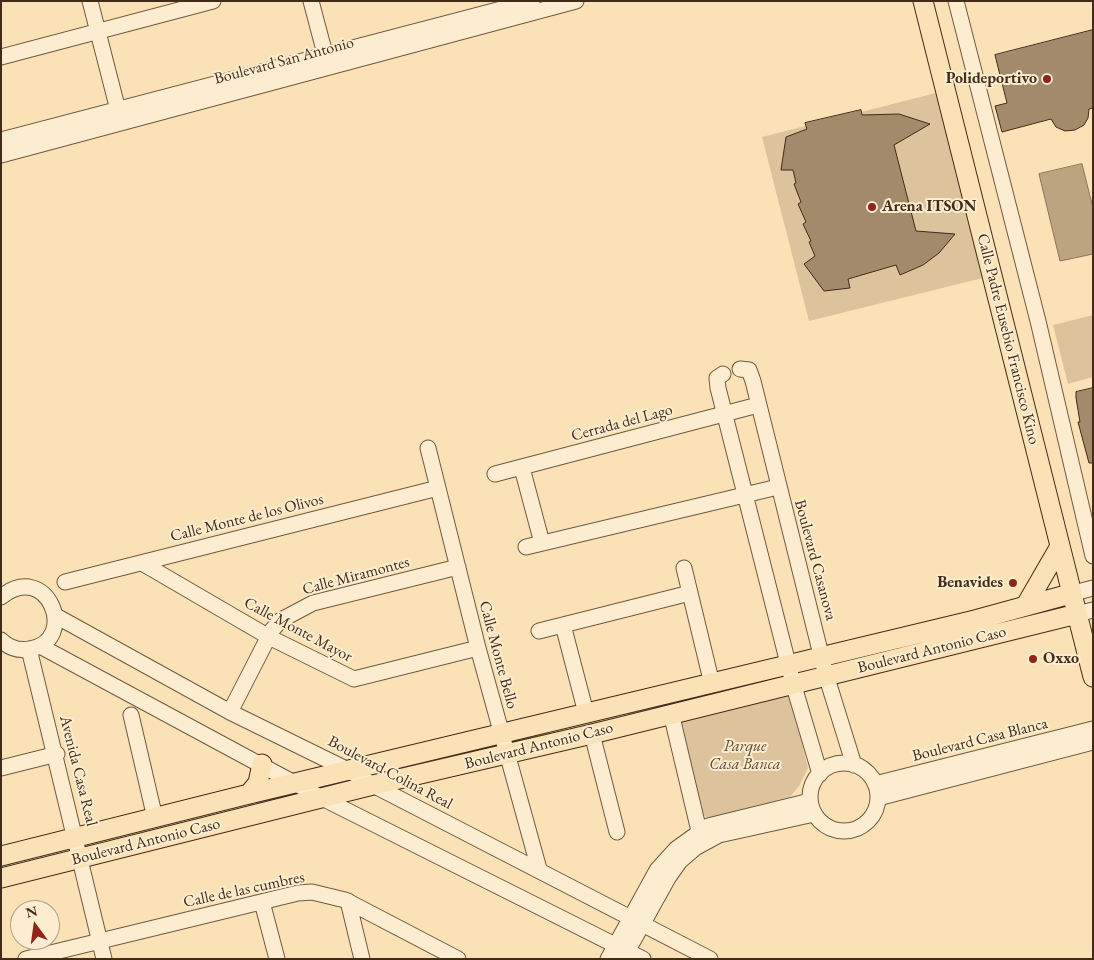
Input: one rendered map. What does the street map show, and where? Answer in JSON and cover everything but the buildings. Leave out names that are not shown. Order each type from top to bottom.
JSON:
[{"type":"main road","name":"Calle Padre Eusebio Francisco Kino","points":[[924,1],[1070,594],[1085,612],[1093,678]]},
{"type":"main road","points":[[1026,605],[1059,548]]},
{"type":"main road","name":"Boulevard Antonio Caso","points":[[977,629],[1026,605],[1070,594]]},
{"type":"main road","name":"Boulevard Antonio Caso","points":[[1,878],[373,785],[592,734],[671,713],[792,674],[824,666],[977,629],[1085,612]]},
{"type":"main road","name":"Boulevard Antonio Caso","points":[[1,856],[249,794],[712,684],[792,674]]},
{"type":"main road","points":[[249,794],[258,783],[262,764]]},
{"type":"street","points":[[90,1],[118,110]]},
{"type":"street","points":[[1,57],[213,1]]},
{"type":"street","points":[[311,1],[325,54]]},
{"type":"street","name":"Boulevard San Antonio","points":[[1,140],[532,1]]},
{"type":"street","name":"Boulevard San Antonio","points":[[1,154],[576,1]]},
{"type":"street","name":"Calle Padre Eusebio Francisco Kino","points":[[956,1],[1038,322],[1093,556]]},
{"type":"street","name":"Boulevard Casanova","points":[[740,369],[746,369],[750,372],[824,666],[854,765]]},
{"type":"street","points":[[722,374],[718,376],[717,381],[725,414],[792,674],[820,774]]},
{"type":"street","name":"Cerrada del Lago","points":[[495,474],[758,405]]},
{"type":"street","name":"Calle Monte Bello","points":[[428,448],[478,648],[539,870]]},
{"type":"street","points":[[522,468],[542,543]]},
{"type":"street","points":[[526,547],[778,487]]},
{"type":"street","name":"Calle Monte de los Olivos","points":[[64,582],[438,488]]},
{"type":"street","name":"Calle Monte Mayor","points":[[142,563],[268,637],[354,679],[478,648]]},
{"type":"street","name":"Calle Miramontes","points":[[230,712],[268,637],[281,620],[313,603],[458,567]]},
{"type":"street","points":[[684,568],[712,684]]},
{"type":"street","points":[[1,597],[11,590],[22,587],[38,590],[50,601],[56,616],[54,630],[35,648]]},
{"type":"street","points":[[1070,594],[1093,588]]},
{"type":"street","points":[[539,632],[690,593]]},
{"type":"street","name":"Boulevard Colina Real","points":[[56,616],[230,712],[350,771],[373,785],[710,959]]},
{"type":"street","points":[[563,625],[586,713]]},
{"type":"street","points":[[1,640],[16,649],[35,648],[262,764],[618,953],[643,959]]},
{"type":"street","name":"Avenida Casa Real","points":[[35,648],[104,959]]},
{"type":"street","points":[[671,713],[699,831]]},
{"type":"street","points":[[132,715],[155,818]]},
{"type":"street","name":"Boulevard Casa Blanca","points":[[877,791],[1093,729]]},
{"type":"street","points":[[592,734],[617,832]]},
{"type":"street","name":"Boulevard Casa Blanca","points":[[877,791],[1093,742]]},
{"type":"street","points":[[1,768],[57,754]]},
{"type":"street","points":[[836,765],[854,765],[870,776],[877,791],[875,811],[868,821],[858,828],[846,831],[828,827],[812,808],[812,786],[820,774],[836,765]]},
{"type":"street","points":[[637,920],[657,870],[668,857],[699,831],[716,823],[812,808]]},
{"type":"street","points":[[618,953],[637,920],[674,870],[687,855],[704,842],[725,833],[812,808]]},
{"type":"street","name":"Calle de las cumbres","points":[[26,959],[99,940],[312,892],[348,901],[458,959]]},
{"type":"street","points":[[348,901],[362,959]]},
{"type":"street","points":[[262,902],[277,959]]},
{"type":"green space","name":"Arena ITSON","points":[[936,93],[983,278],[809,321],[762,137]]},
{"type":"green space","points":[[1093,315],[1093,377],[1068,384],[1053,325]]},
{"type":"green space","name":"Parque Casa Banca","points":[[790,694],[808,768],[799,786],[790,797],[708,818],[697,811],[677,722]]},
{"type":"shaded area","points":[[1082,164],[1093,208],[1093,254],[1060,261],[1039,174]]},
{"type":"place","name":"Polideportivo","points":[[1047,79]]},
{"type":"place","name":"Arena ITSON","points":[[872,207]]},
{"type":"place","name":"Benavides","points":[[1013,583]]},
{"type":"place","name":"Oxxo","points":[[1033,659]]}]
